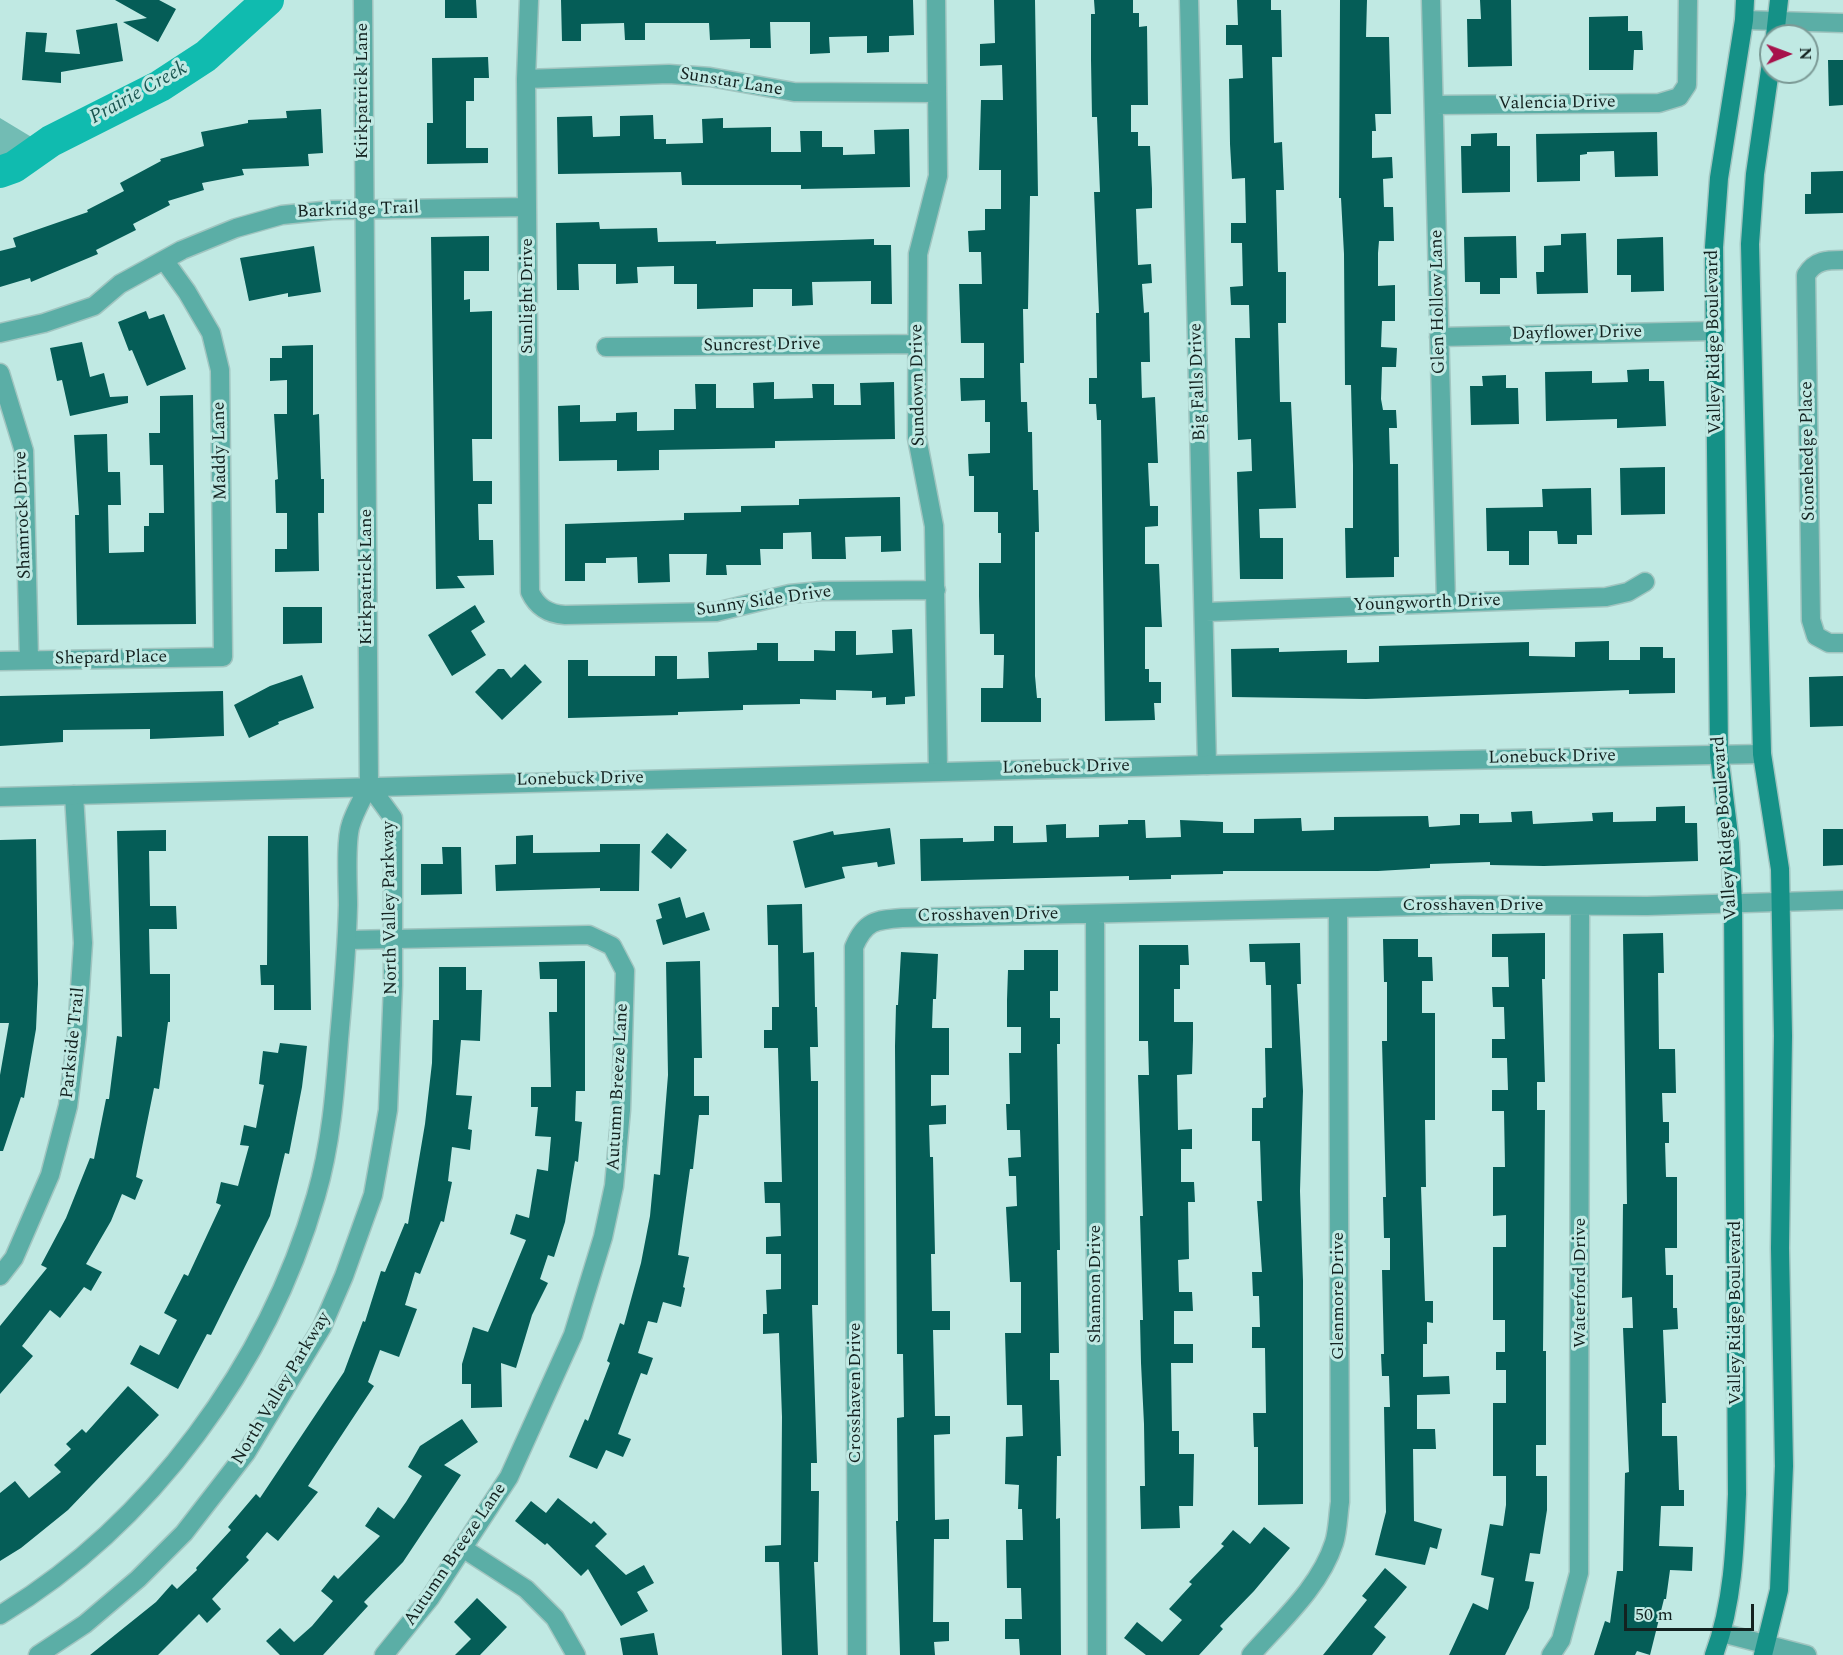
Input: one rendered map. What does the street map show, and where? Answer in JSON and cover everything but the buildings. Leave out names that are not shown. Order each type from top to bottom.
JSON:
[{"type":"main road","name":"Valley Ridge Boulevard","points":[[1714,1655],[1722,1633],[1735,1556],[1737,1494],[1733,904],[1730,843],[1719,755],[1714,247],[1719,178],[1744,20],[1744,0]]},
{"type":"main road","points":[[1776,24],[1779,0]]},
{"type":"main road","name":"Valley Ridge Boulevard","points":[[1765,1649],[1779,1590],[1784,1466],[1780,1248],[1783,1036],[1781,902],[1780,869],[1762,754],[1750,244],[1755,174],[1768,84]]},
{"type":"street","name":"Kirkpatrick Lane","points":[[363,0],[369,785]]},
{"type":"street","name":"Sunlight Drive","points":[[529,0],[526,79],[530,592]]},
{"type":"street","name":"Sundown Drive","points":[[936,0],[938,176],[918,254],[917,438],[934,526],[938,771]]},
{"type":"street","name":"Big Falls Drive","points":[[1189,0],[1206,612],[1207,765]]},
{"type":"street","name":"Glen Hollow Lane","points":[[1431,0],[1446,603]]},
{"type":"street","name":"Valencia Drive","points":[[1434,105],[1659,103],[1679,97],[1687,85],[1688,0]]},
{"type":"street","points":[[1744,20],[1760,24]]},
{"type":"street","points":[[1819,25],[1843,23]]},
{"type":"street","name":"Sunstar Lane","points":[[526,79],[669,74],[710,77],[794,92],[937,93]]},
{"type":"street","name":"Barkridge Trail","points":[[0,333],[44,323],[94,306],[120,284],[164,260],[236,228],[282,214],[364,209],[527,207]]},
{"type":"street","name":"Maddy Lane","points":[[164,260],[187,291],[211,333],[220,370],[223,657]]},
{"type":"street","name":"Stonehedge Place","points":[[1843,260],[1826,260],[1812,266],[1806,275],[1811,620],[1816,636],[1829,643],[1843,643]]},
{"type":"street","name":"Dayflower Drive","points":[[1439,337],[1715,331]]},
{"type":"street","name":"Suncrest Drive","points":[[606,347],[918,344]]},
{"type":"street","name":"Shamrock Drive","points":[[0,373],[24,451],[29,660]]},
{"type":"street","name":"Youngworth Drive","points":[[1206,612],[1606,597],[1628,592],[1646,582]]},
{"type":"street","name":"Sunny Side Drive","points":[[530,592],[535,603],[544,610],[553,614],[565,615],[716,612],[790,594],[822,591],[936,590]]},
{"type":"street","name":"Shepard Place","points":[[0,661],[223,657]]},
{"type":"street","name":"Lonebuck Drive","points":[[369,785],[1762,754]]},
{"type":"street","points":[[0,797],[369,785]]},
{"type":"street","name":"North Valley Parkway","points":[[0,1615],[104,1540],[127,1518],[197,1435],[225,1393],[271,1312],[295,1258],[317,1195],[333,1117],[347,940],[350,826],[369,785],[393,818],[393,985],[387,1110],[374,1185],[344,1276],[322,1327],[246,1453],[184,1533],[138,1579],[94,1616],[38,1655]]},
{"type":"street","name":"Parkside Trail","points":[[0,1276],[14,1258],[50,1175],[68,1106],[77,1034],[83,943],[74,795]]},
{"type":"street","name":"Crosshaven Drive","points":[[857,1655],[854,947],[867,925],[880,919],[1338,908],[1733,904],[1843,900]]},
{"type":"street","name":"Waterford Drive","points":[[1551,1655],[1561,1640],[1579,1573],[1581,906]]},
{"type":"street","name":"Glenmore Drive","points":[[1251,1655],[1310,1588],[1329,1556],[1335,1541],[1340,1502],[1338,908]]},
{"type":"street","name":"Shannon Drive","points":[[1095,914],[1097,1655]]},
{"type":"street","name":"Autumn Breeze Lane","points":[[347,940],[589,935],[612,946],[625,971],[621,1110],[614,1186],[603,1237],[573,1335],[509,1477],[430,1598],[384,1655]]},
{"type":"street","points":[[464,1549],[525,1589],[555,1618],[576,1655]]},
{"type":"street","points":[[1722,1633],[1765,1649],[1807,1655]]},
{"type":"shaded area","points":[[0,118],[48,147],[0,172]]},
{"type":"waterway","name":"Prairie Creek","points":[[0,172],[14,167],[51,141],[160,86],[206,56],[268,0]]}]
